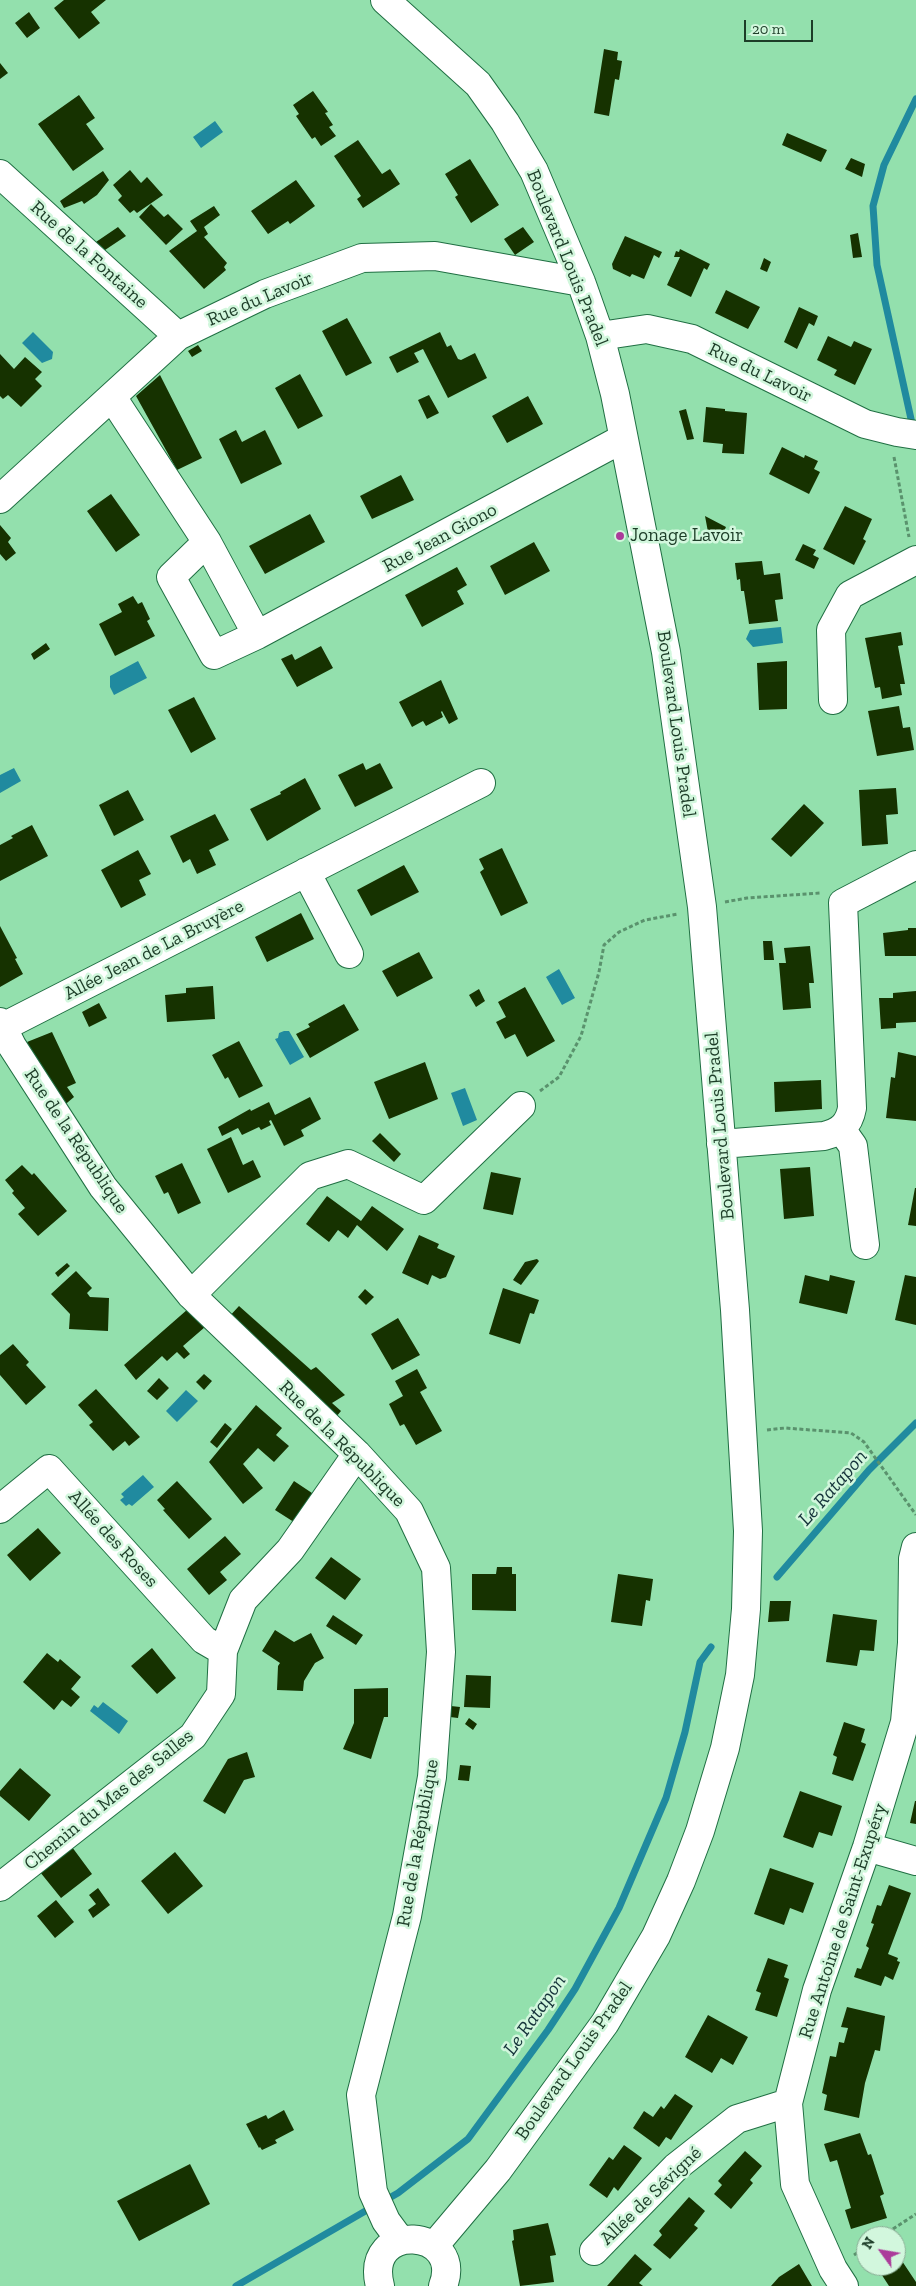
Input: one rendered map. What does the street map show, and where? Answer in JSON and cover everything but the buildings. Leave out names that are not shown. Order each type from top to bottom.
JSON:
[{"type":"street","name":"Boulevard Louis Pradel","points":[[385,0],[478,84],[505,122],[534,171],[581,282],[600,336],[614,394],[666,652],[702,907],[735,1310],[748,1531],[746,1609],[740,1675],[725,1748],[694,1848],[656,1936],[605,2023],[498,2170],[434,2246]]},
{"type":"street","name":"Rue de la Fontaine","points":[[0,174],[178,336]]},
{"type":"street","name":"Rue du Lavoir","points":[[0,499],[178,336],[265,294],[362,258],[434,256],[581,282]]},
{"type":"street","name":"Rue du Lavoir","points":[[600,336],[648,329],[692,339],[865,424],[907,434]]},
{"type":"street","points":[[112,397],[207,542],[257,635]]},
{"type":"street","name":"Rue Jean Giono","points":[[207,542],[171,577],[214,655],[257,635],[622,439]]},
{"type":"street","points":[[833,700],[831,630],[850,595],[915,561]]},
{"type":"street","name":"Allée Jean de La Bruyère","points":[[1,1025],[481,782]]},
{"type":"street","points":[[720,1144],[824,1136],[837,1133],[851,1118],[851,1042],[843,903],[916,865]]},
{"type":"street","points":[[306,872],[349,954]]},
{"type":"street","name":"Rue de la République","points":[[1,1025],[12,1046],[103,1187],[191,1295],[357,1454],[409,1511],[436,1568],[441,1652],[432,1777],[407,1916],[362,2095],[373,2192],[393,2231]]},
{"type":"street","points":[[191,1295],[310,1176],[348,1164],[424,1200],[521,1106]]},
{"type":"street","points":[[841,1129],[853,1146],[865,1245]]},
{"type":"street","name":"Chemin du Mas des Salles","points":[[0,1888],[194,1736],[221,1694],[223,1650],[243,1600],[290,1550],[357,1454]]},
{"type":"street","name":"Allée des Roses","points":[[0,1509],[49,1469],[204,1640],[223,1650]]},
{"type":"street","name":"Rue Antoine de Saint-Exupéry","points":[[844,2286],[833,2269],[795,2184],[788,2103],[817,1990],[867,1847],[905,1722],[912,1643],[913,1559],[916,1547]]},
{"type":"street","points":[[867,1847],[916,1862]]},
{"type":"street","name":"Allée de Sévigné","points":[[594,2251],[676,2166],[737,2119],[788,2103]]},
{"type":"street","points":[[380,2286],[378,2276],[380,2260],[390,2246],[393,2231],[410,2238],[422,2240],[434,2246],[444,2263],[446,2274],[442,2286]]},
{"type":"path","points":[[907,434],[893,451],[915,561]]},
{"type":"path","points":[[521,1106],[559,1077],[581,1036],[599,972],[604,945],[619,932],[645,920],[672,916],[702,907],[747,898],[824,893],[833,894],[843,903]]},
{"type":"path","points":[[742,1433],[785,1428],[851,1433],[864,1442],[916,1515]]},
{"type":"path","points":[[897,2226],[916,2214]]},
{"type":"water","points":[[215,121],[223,132],[201,148],[193,137]]},
{"type":"water","points":[[33,332],[53,352],[52,359],[42,363],[22,343]]},
{"type":"water","points":[[781,627],[783,643],[753,647],[746,639],[750,630]]},
{"type":"water","points":[[138,661],[147,678],[114,695],[110,687],[110,676]]},
{"type":"water","points":[[14,768],[21,781],[0,793],[0,775]]},
{"type":"water","points":[[559,969],[575,998],[562,1005],[546,977]]},
{"type":"water","points":[[289,1031],[304,1057],[290,1065],[275,1039],[278,1038],[279,1033]]},
{"type":"water","points":[[465,1088],[477,1120],[463,1126],[451,1093]]},
{"type":"water","points":[[186,1390],[198,1401],[177,1422],[166,1411]]},
{"type":"water","points":[[143,1475],[154,1487],[132,1506],[129,1504],[126,1506],[120,1500],[124,1497],[121,1494]]},
{"type":"water","points":[[103,1702],[128,1721],[119,1734],[90,1711],[94,1705],[98,1708]]},
{"type":"waterway","name":"Le Ratapon","points":[[913,428],[877,265],[873,206],[884,165],[916,99]]},
{"type":"waterway","name":"Le Ratapon","points":[[777,1577],[869,1470],[916,1423]]},
{"type":"waterway","name":"Le Ratapon","points":[[384,2201],[398,2193],[468,2139],[548,2030],[575,1989],[619,1908],[666,1798],[685,1732],[700,1662],[711,1647]]},
{"type":"waterway","name":"Le Ratapon","points":[[236,2286],[374,2206]]},
{"type":"place","name":"Jonage Lavoir","points":[[620,536]]}]
